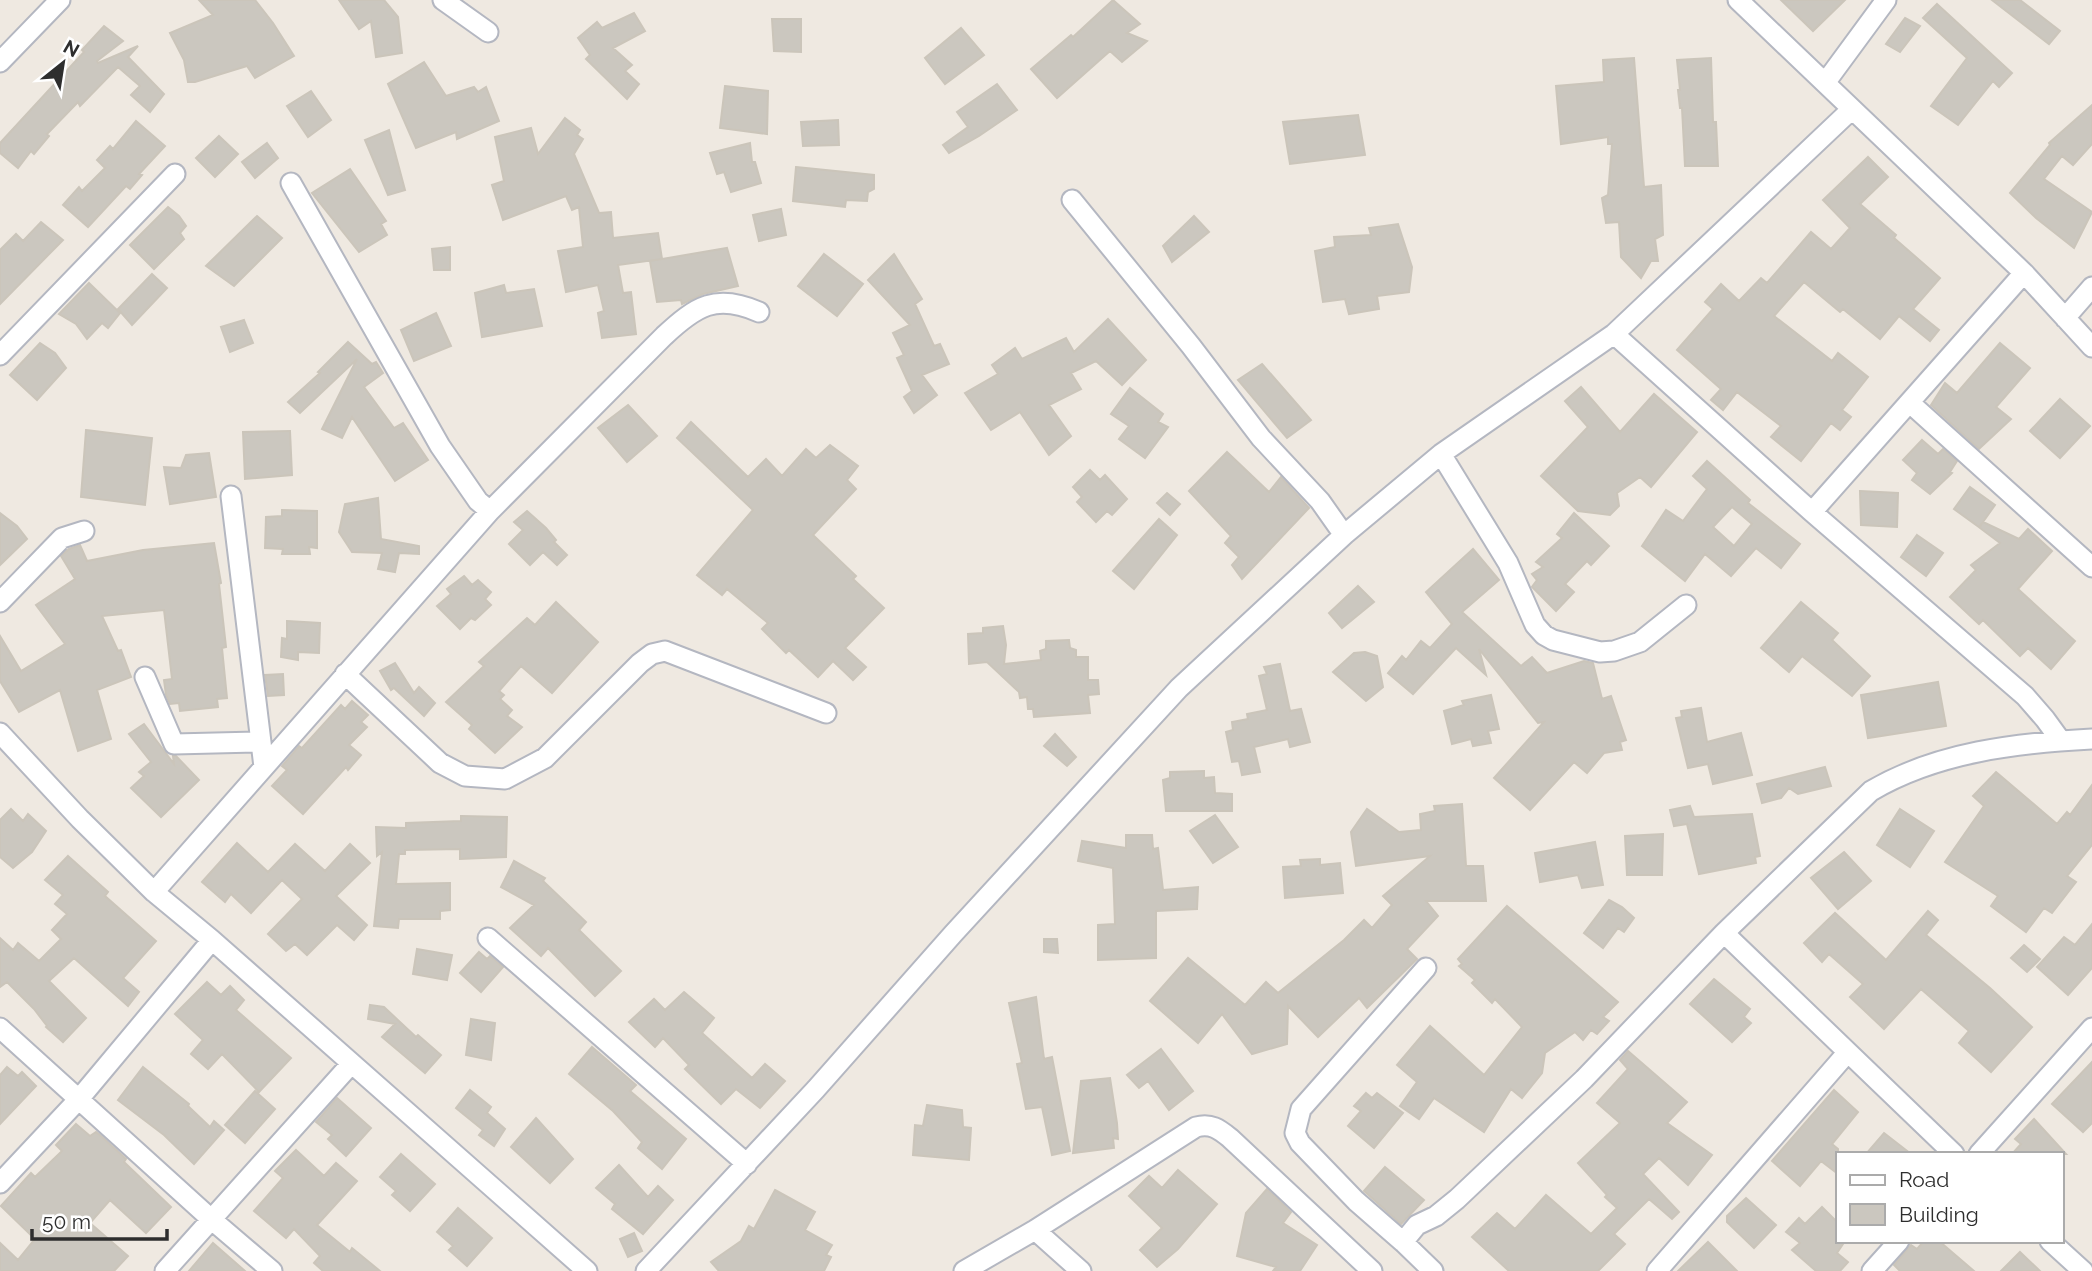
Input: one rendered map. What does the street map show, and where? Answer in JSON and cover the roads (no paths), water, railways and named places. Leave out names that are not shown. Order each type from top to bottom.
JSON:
[{"type":"street","points":[[0,62],[60,0]]},
{"type":"street","points":[[443,0],[488,32]]},
{"type":"street","points":[[1738,0],[2024,273],[2092,347]]},
{"type":"street","points":[[1825,83],[1885,0]]},
{"type":"street","points":[[646,1271],[747,1164],[1179,688],[1344,535],[1441,454],[1614,334],[1852,109]]},
{"type":"street","points":[[0,355],[175,174]]},
{"type":"street","points":[[291,183],[440,446],[478,500],[490,512]]},
{"type":"street","points":[[1072,201],[1192,346],[1261,438],[1320,501],[1344,535]]},
{"type":"street","points":[[1812,512],[2024,273]]},
{"type":"street","points":[[2066,318],[2092,287]]},
{"type":"street","points":[[155,892],[490,512],[678,323],[712,303],[728,301],[759,312]]},
{"type":"street","points":[[1614,334],[1812,512],[2025,696],[2060,741]]},
{"type":"street","points":[[1910,402],[2092,566]]},
{"type":"street","points":[[1441,454],[1508,563],[1535,625],[1544,635],[1553,640],[1600,652],[1614,651],[1640,642],[1686,605]]},
{"type":"street","points":[[231,496],[264,767]]},
{"type":"street","points":[[0,602],[62,538],[84,531]]},
{"type":"street","points":[[345,674],[440,763],[465,776],[483,779],[505,779],[545,758],[640,663],[652,654],[665,651],[826,713]]},
{"type":"street","points":[[145,677],[173,744],[261,742]]},
{"type":"street","points":[[0,733],[80,819],[155,892],[586,1271]]},
{"type":"street","points":[[1403,1242],[1417,1225],[1436,1216],[1458,1199],[1574,1088],[1724,933],[1871,791],[1893,778],[1961,754],[2092,739]]},
{"type":"street","points":[[1724,933],[1952,1152]]},
{"type":"street","points":[[488,938],[747,1164]]},
{"type":"street","points":[[0,1183],[79,1100],[212,940]]},
{"type":"street","points":[[1426,968],[1301,1109],[1295,1133],[1300,1143],[1356,1201],[1433,1271]]},
{"type":"street","points":[[0,1028],[272,1271]]},
{"type":"street","points":[[1981,1152],[2092,1028]]},
{"type":"street","points":[[1657,1271],[1847,1053]]},
{"type":"street","points":[[164,1271],[351,1063]]},
{"type":"street","points":[[964,1271],[1035,1230],[1196,1128],[1206,1125],[1219,1129],[1230,1138],[1372,1271]]},
{"type":"street","points":[[1035,1230],[1080,1271]]},
{"type":"street","points":[[1872,1271],[1897,1243]]},
{"type":"street","points":[[2052,1243],[2083,1271]]}]
